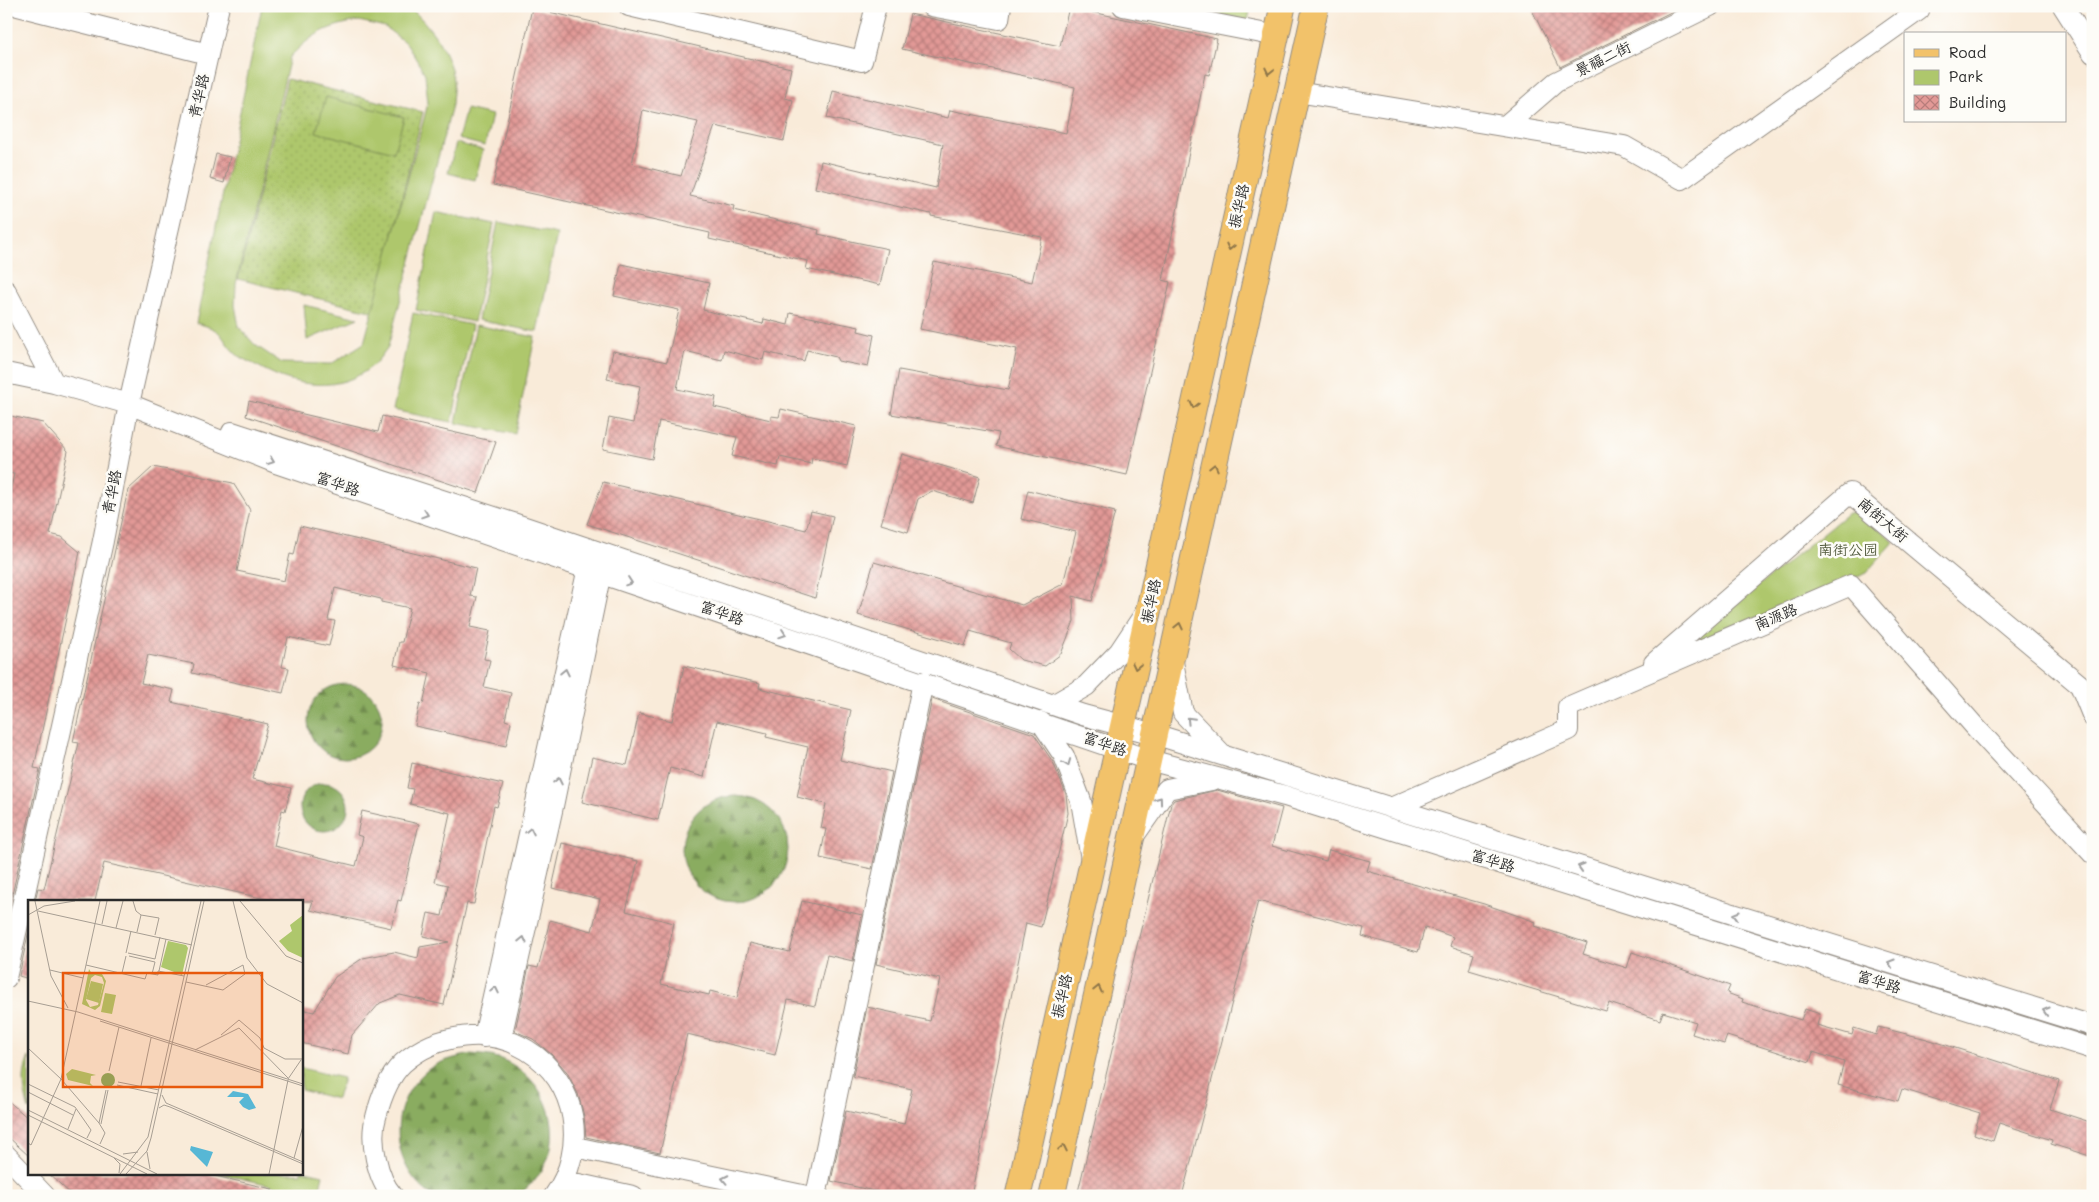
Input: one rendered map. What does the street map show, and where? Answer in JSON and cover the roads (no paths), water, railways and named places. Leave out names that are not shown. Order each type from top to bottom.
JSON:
[{"type":"main road","name":"振华路","points":[[1018,1196],[1283,6]]},
{"type":"main road","points":[[1052,1196],[1316,6]]},
{"type":"street","points":[[18,6],[208,54]]},
{"type":"street","name":"青华路","points":[[6,978],[96,570],[129,404],[219,6]]},
{"type":"street","points":[[629,6],[862,61],[876,6]]},
{"type":"street","points":[[936,7],[999,19],[1001,6]]},
{"type":"street","points":[[1122,6],[1277,36]]},
{"type":"street","name":"景福二街","points":[[1505,126],[1556,82],[1710,6]]},
{"type":"street","points":[[1297,92],[1624,146],[1682,179],[1919,10],[1918,6]]},
{"type":"street","points":[[2063,6],[2093,53]]},
{"type":"street","points":[[6,291],[54,383]]},
{"type":"street","name":"富华路","points":[[6,373],[54,383],[129,404],[276,463],[1041,722],[1120,738],[1154,734],[2093,1026]]},
{"type":"street","name":"富华路","points":[[129,404],[157,408],[494,517],[1053,705],[1120,738],[1148,760],[1285,796],[2093,1049]]},
{"type":"street","name":"南街大街","points":[[1639,676],[1850,493],[2080,685],[2093,717]]},
{"type":"street","points":[[493,1038],[552,810],[594,570]]},
{"type":"street","name":"南源路","points":[[1392,808],[1568,730],[1568,707],[1851,585],[1977,729],[2093,854]]},
{"type":"street","points":[[1053,705],[1086,686],[1119,652],[1149,607]]},
{"type":"street","points":[[1172,657],[1183,713],[1223,756]]},
{"type":"street","points":[[816,1196],[924,682]]},
{"type":"street","points":[[1041,722],[1064,756],[1081,801],[1092,864]]},
{"type":"street","points":[[1131,840],[1167,789],[1219,779]]},
{"type":"street","points":[[393,1196],[376,1160],[373,1126],[382,1092],[403,1064],[432,1044],[466,1035],[493,1038],[527,1050],[549,1068],[565,1092],[574,1119],[575,1147],[559,1188],[633,1196]]},
{"type":"street","points":[[575,1147],[808,1196]]},
{"type":"street","points":[[6,1155],[45,1196]]},
{"type":"park label","name":"南街公园","points":[[1848,550]]}]
